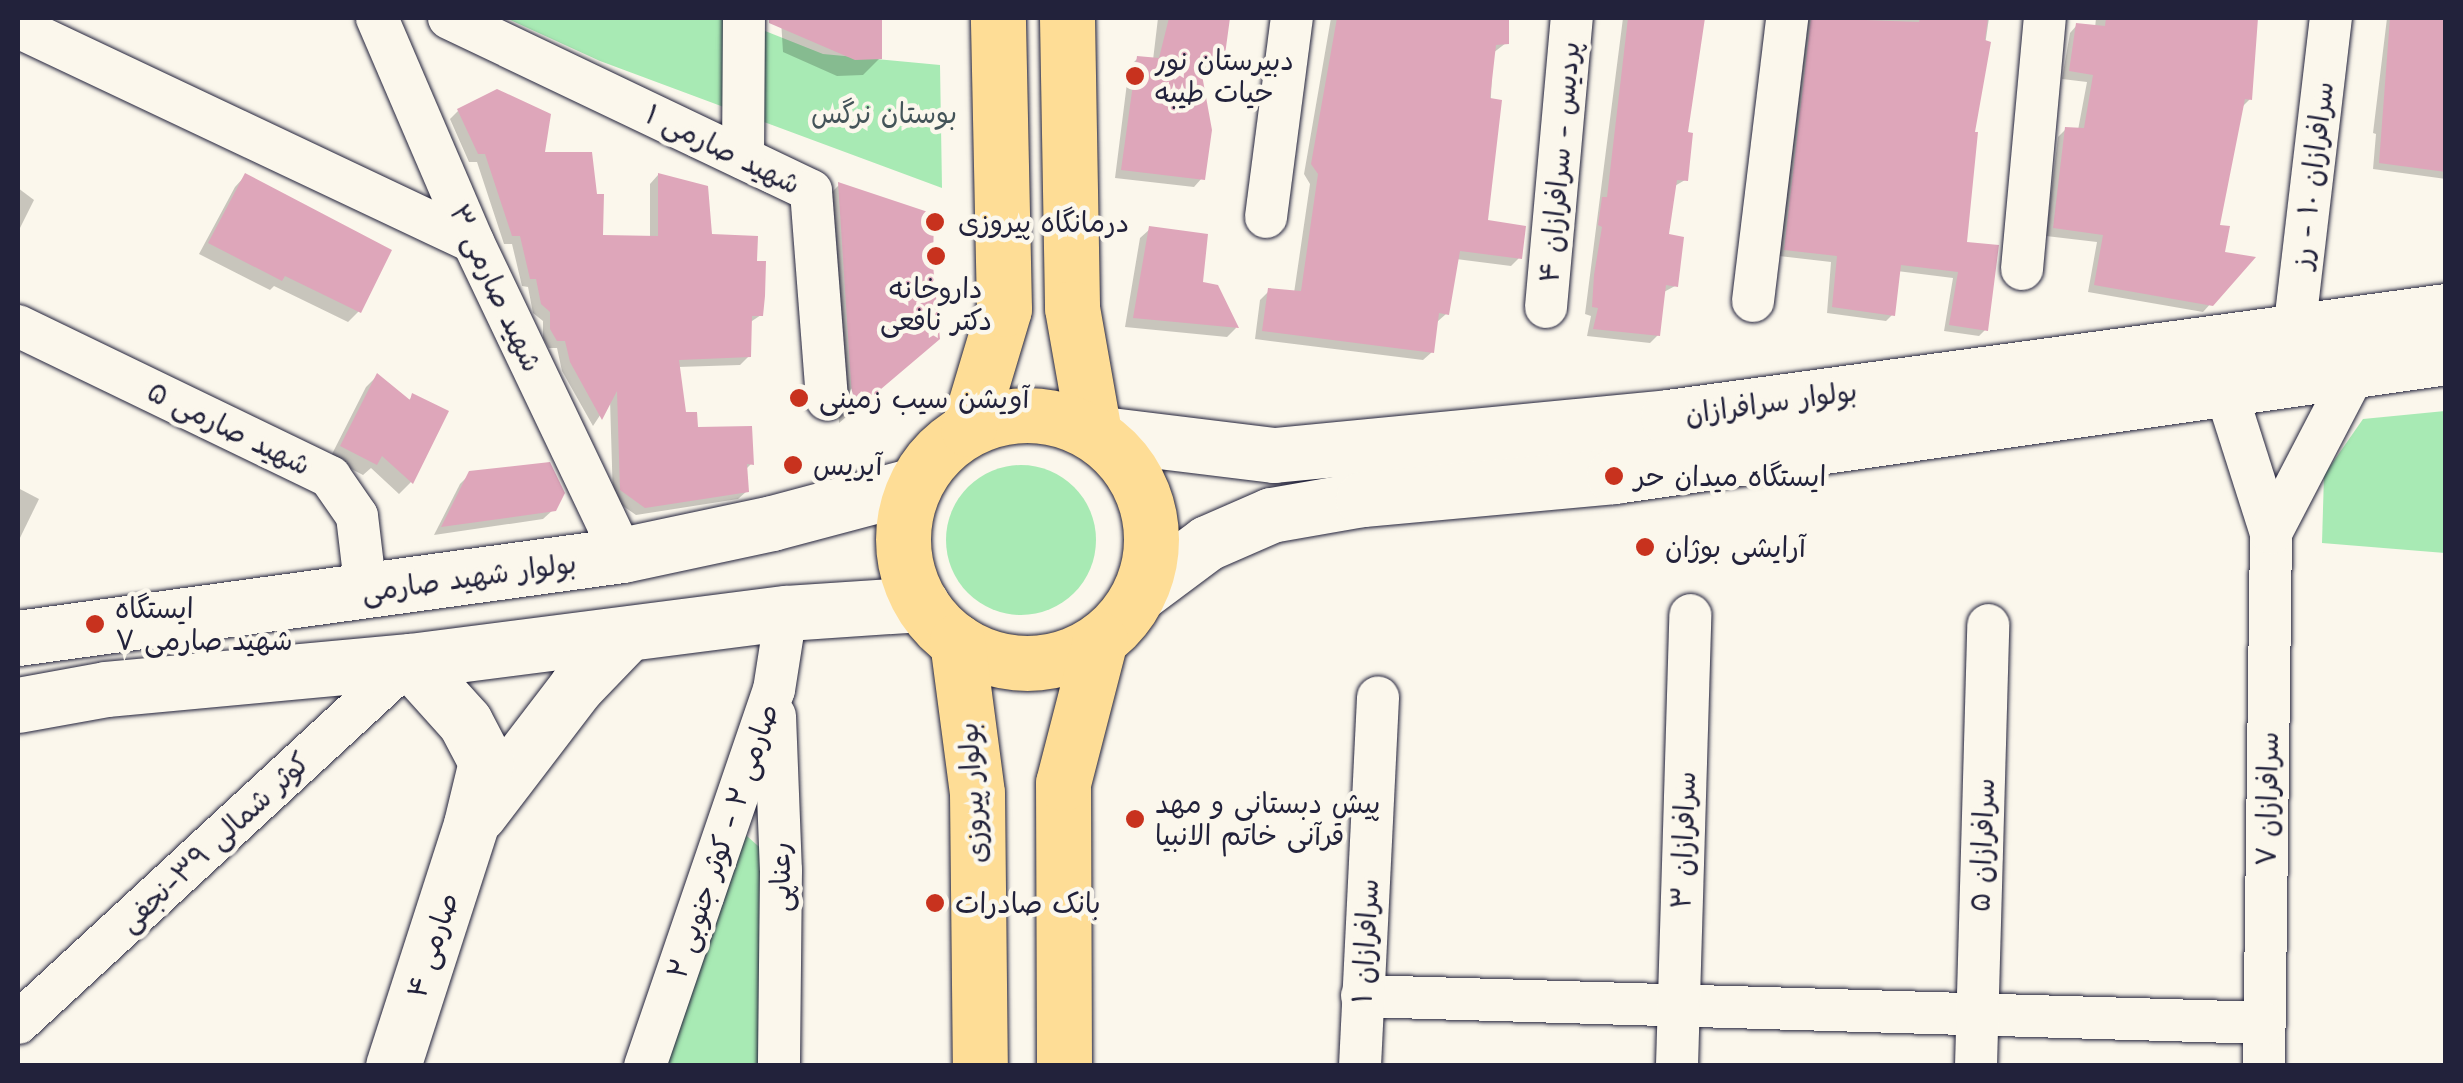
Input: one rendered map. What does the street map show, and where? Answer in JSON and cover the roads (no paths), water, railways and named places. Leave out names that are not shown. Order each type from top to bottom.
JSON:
[{"type":"main road","points":[[968,428],[1004,309],[998,18]]},
{"type":"main road","points":[[1068,18],[1072,308],[1094,433]]},
{"type":"main road","name":"بولوار سرافرازان","points":[[1094,433],[1274,455],[1668,416],[2446,310]]},
{"type":"main road","name":"بولوار سرافرازان","points":[[1140,593],[1208,543],[1272,515],[1363,499],[1614,476],[2446,357]]},
{"type":"main road","points":[[1032,414],[1064,419],[1094,433],[1131,472],[1151,522],[1151,558],[1140,593],[1123,619],[1100,640],[1066,657],[1028,663],[991,658],[939,623],[909,576],[903,546],[905,514],[915,485],[937,452],[968,428],[999,417],[1032,414]]},
{"type":"main road","name":"بولوار شهید صارمی","points":[[18,638],[622,555],[772,524],[915,485]]},
{"type":"main road","points":[[18,705],[106,689],[410,660],[786,613],[939,623]]},
{"type":"main road","name":"بولوار پیروزی","points":[[939,623],[977,793],[980,1066]]},
{"type":"main road","points":[[471,824],[576,687],[627,634]]},
{"type":"main road","points":[[1064,1066],[1063,783],[1100,640]]},
{"type":"main road","name":"صارمی ۴","points":[[393,1066],[471,824],[486,762],[464,722],[410,660]]},
{"type":"street","name":"شهید صارمی ۳","points":[[377,18],[473,242],[622,555]]},
{"type":"street","name":"شهید صارمی ۱","points":[[448,18],[811,190],[827,398]]},
{"type":"street","points":[[743,158],[744,18]]},
{"type":"street","points":[[1266,216],[1292,18]]},
{"type":"street","name":"پردیس - سرافرازان ۴","points":[[1546,307],[1572,18]]},
{"type":"street","points":[[1753,301],[1787,18]]},
{"type":"street","points":[[2022,269],[2045,18]]},
{"type":"street","name":"سرافرازان ۱۰ - رز","points":[[2294,332],[2331,18]]},
{"type":"street","points":[[18,27],[473,242]]},
{"type":"street","name":"شهید صارمی ۵","points":[[18,326],[330,477],[357,516],[366,592]]},
{"type":"street","points":[[2271,533],[2356,370]]},
{"type":"street","points":[[2225,389],[2271,533]]},
{"type":"street","name":"سرافرازان ۷","points":[[2264,1066],[2271,533]]},
{"type":"street","name":"صارمی ۲ - کوثر جنوبی ۲","points":[[646,1066],[774,690],[786,613]]},
{"type":"street","name":"سرافرازان ۳","points":[[1677,1066],[1690,615]]},
{"type":"street","name":"سرافرازان ۵","points":[[1976,1066],[1988,625]]},
{"type":"street","name":"کوثر شمالی ۳۹-نجفی","points":[[18,1024],[410,660]]},
{"type":"street","name":"رعناپی","points":[[774,690],[781,870],[780,1066]]},
{"type":"street","name":"سرافرازان ۱","points":[[1360,1066],[1378,697]]},
{"type":"street","points":[[1362,996],[2264,1023]]},
{"type":"place","name":"دبیرستان نور حیات طیبه","points":[[1135,76]]},
{"type":"place","name":"درمانگاه پیروزی","points":[[935,222]]},
{"type":"place","name":"داروخانه دکتر نافعی","points":[[936,256]]},
{"type":"place","name":"آویشن سیب زمینی","points":[[799,398]]},
{"type":"place","name":"آیریس","points":[[793,465]]},
{"type":"place","name":"ایستگاه میدان حر","points":[[1614,476]]},
{"type":"place","name":"آرایشی بوژان","points":[[1645,547]]},
{"type":"place","name":"ایستگاه شهید صارمی ۷","points":[[95,624]]},
{"type":"place","name":"پیش دبستانی و مهد قرآنی خاتم الانبیا","points":[[1135,819]]},
{"type":"place","name":"بانک صادرات","points":[[935,903]]},
{"type":"park label","name":"بوستان نرگس","points":[[884,113]]}]
